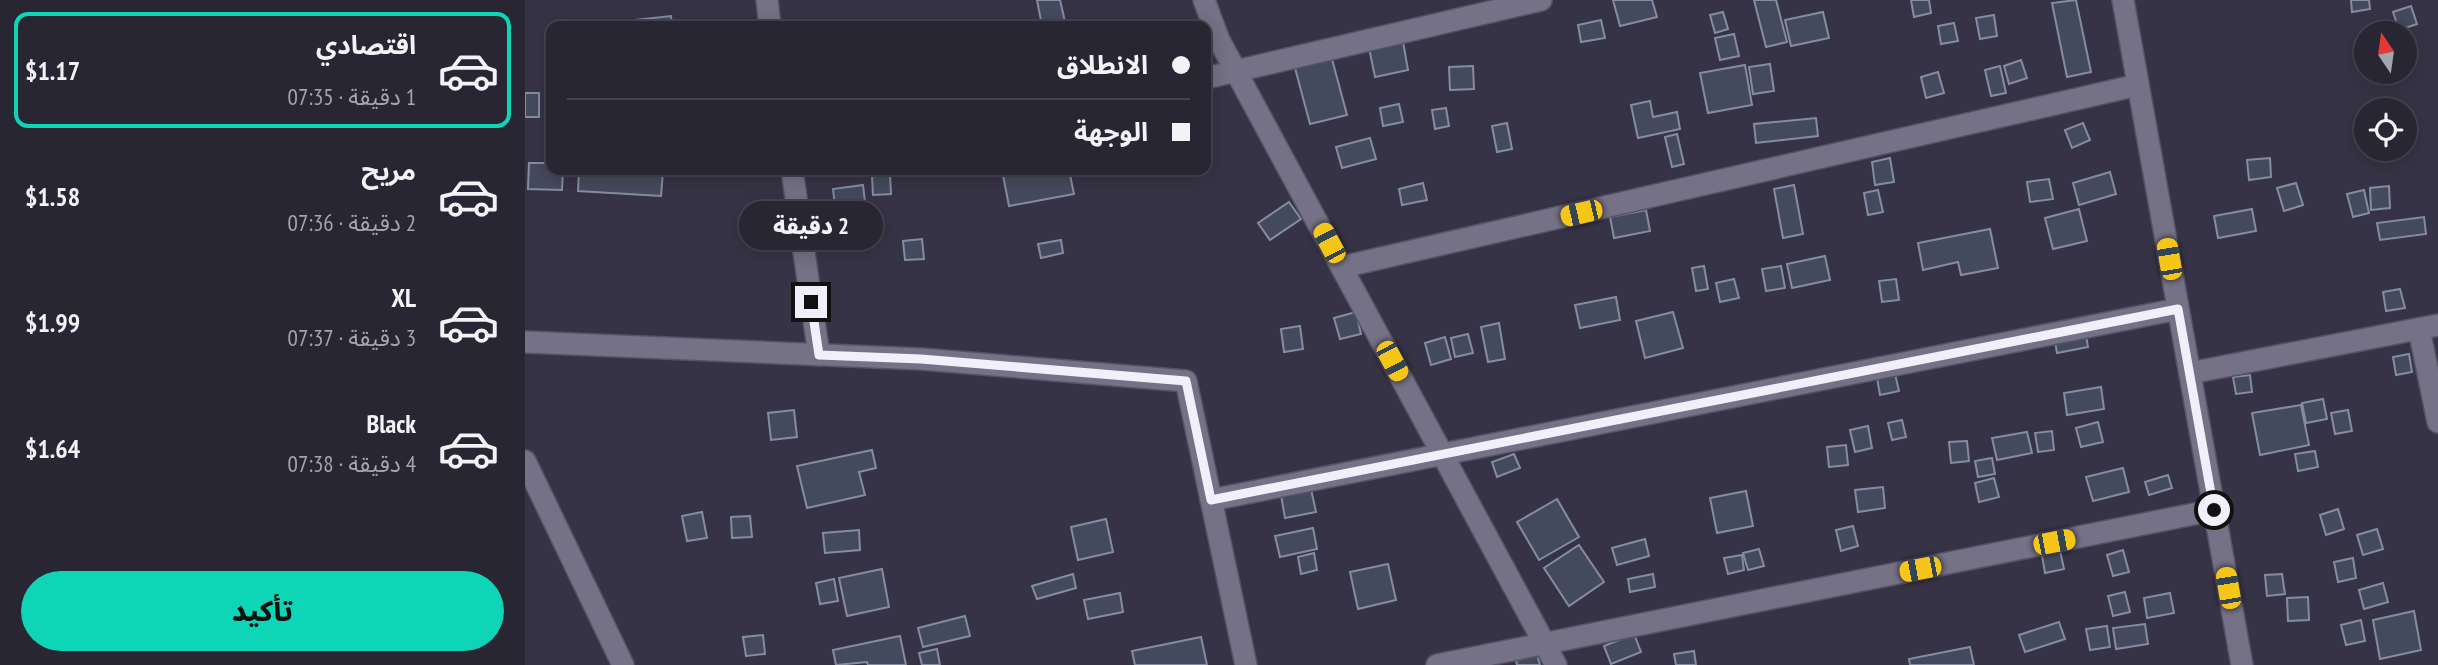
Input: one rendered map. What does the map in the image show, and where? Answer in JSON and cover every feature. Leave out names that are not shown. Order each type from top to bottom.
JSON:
[{"type":"street","points":[[767,0],[769,21]]},
{"type":"street","points":[[1204,0],[1219,40],[1556,665]]},
{"type":"street","points":[[1211,77],[1541,0]]},
{"type":"street","points":[[2123,0],[2242,665]]},
{"type":"street","points":[[1342,268],[2138,85]]},
{"type":"street","points":[[793,175],[819,355]]},
{"type":"street","points":[[1211,500],[2178,309]]},
{"type":"street","points":[[2189,373],[2428,327],[2438,422]]},
{"type":"street","points":[[525,342],[921,359],[1186,381],[1246,665]]},
{"type":"street","points":[[525,461],[623,665]]},
{"type":"street","points":[[1437,665],[2214,510]]},
{"type":"building","points":[[1037,0],[1060,0],[1065,21],[1041,21]]},
{"type":"building","points":[[1613,0],[1652,0],[1657,17],[1620,26]]},
{"type":"building","points":[[1754,0],[1776,0],[1787,42],[1766,47]]},
{"type":"building","points":[[1911,0],[1929,0],[1931,13],[1914,17]]},
{"type":"building","points":[[2076,0],[2091,72],[2067,77],[2052,3]]},
{"type":"building","points":[[2351,0],[2369,0],[2370,9],[2352,12]]},
{"type":"building","points":[[2411,6],[2416,21],[2396,21],[2393,12]]},
{"type":"building","points":[[1723,12],[1728,29],[1715,33],[1710,15]]},
{"type":"building","points":[[1823,12],[1829,38],[1791,46],[1785,20]]},
{"type":"building","points":[[1994,15],[1997,36],[1980,39],[1976,18]]},
{"type":"building","points":[[671,16],[672,21],[625,21]]},
{"type":"building","points":[[1601,20],[1605,38],[1581,42],[1578,25]]},
{"type":"building","points":[[1954,23],[1958,41],[1941,44],[1938,26]]},
{"type":"building","points":[[1734,34],[1739,56],[1720,60],[1715,38]]},
{"type":"building","points":[[1402,36],[1408,70],[1375,77],[1368,43]]},
{"type":"building","points":[[1332,59],[1347,115],[1310,124],[1295,68]]},
{"type":"building","points":[[2021,60],[2027,78],[2009,84],[2004,66]]},
{"type":"building","points":[[1770,64],[1774,91],[1753,94],[1749,67]]},
{"type":"building","points":[[1745,65],[1752,105],[1708,113],[1700,73]]},
{"type":"building","points":[[1473,66],[1474,89],[1450,90],[1449,67]]},
{"type":"building","points":[[2000,66],[2006,93],[1991,96],[1985,70]]},
{"type":"building","points":[[1938,72],[1944,93],[1926,98],[1921,77]]},
{"type":"building","points":[[525,93],[539,93],[539,117],[525,117]]},
{"type":"building","points":[[1650,101],[1653,117],[1677,112],[1680,129],[1638,138],[1631,105]]},
{"type":"building","points":[[1399,104],[1403,122],[1383,126],[1380,108]]},
{"type":"building","points":[[1446,108],[1449,126],[1435,129],[1432,110]]},
{"type":"building","points":[[1816,118],[1818,136],[1756,143],[1754,124]]},
{"type":"building","points":[[1507,123],[1512,149],[1497,152],[1492,126]]},
{"type":"building","points":[[2083,123],[2090,140],[2072,148],[2065,130]]},
{"type":"building","points":[[1677,134],[1684,164],[1672,167],[1665,137]]},
{"type":"building","points":[[1370,138],[1376,159],[1342,168],[1336,147]]},
{"type":"building","points":[[1890,158],[1894,182],[1875,185],[1872,162]]},
{"type":"building","points":[[2270,158],[2271,177],[2249,180],[2247,160]]},
{"type":"building","points":[[529,163],[546,163],[546,175],[563,175],[562,190],[528,189]]},
{"type":"building","points":[[2110,172],[2116,194],[2079,205],[2073,183]]},
{"type":"building","points":[[579,175],[663,175],[661,196],[578,191]]},
{"type":"building","points":[[890,175],[891,194],[873,195],[872,176]]},
{"type":"building","points":[[1003,175],[1070,175],[1074,194],[1009,206]]},
{"type":"building","points":[[2049,179],[2053,199],[2030,202],[2027,182]]},
{"type":"building","points":[[1423,183],[1427,200],[1402,205],[1399,189]]},
{"type":"building","points":[[2296,183],[2303,205],[2284,211],[2277,188]]},
{"type":"building","points":[[863,185],[866,210],[836,214],[833,189]]},
{"type":"building","points":[[1794,185],[1803,234],[1783,238],[1774,189]]},
{"type":"building","points":[[2389,186],[2390,208],[2371,210],[2370,188]]},
{"type":"building","points":[[1878,190],[1883,212],[1868,215],[1864,193]]},
{"type":"building","points":[[2364,190],[2369,213],[2353,217],[2347,194]]},
{"type":"building","points":[[1289,202],[1301,219],[1270,240],[1258,223]]},
{"type":"building","points":[[2079,209],[2087,241],[2053,249],[2045,218]]},
{"type":"building","points":[[2252,209],[2256,231],[2218,238],[2214,216]]},
{"type":"building","points":[[1646,210],[1650,231],[1614,238],[1610,217]]},
{"type":"building","points":[[2424,217],[2426,234],[2380,240],[2377,223]]},
{"type":"building","points":[[1990,229],[1998,268],[1961,275],[1958,262],[1923,270],[1918,243]]},
{"type":"building","points":[[922,239],[924,259],[905,260],[903,241]]},
{"type":"building","points":[[1061,240],[1063,253],[1041,258],[1038,244]]},
{"type":"building","points":[[1825,256],[1830,280],[1792,288],[1787,264]]},
{"type":"building","points":[[1704,266],[1708,289],[1696,291],[1692,268]]},
{"type":"building","points":[[1781,266],[1785,288],[1766,291],[1762,269]]},
{"type":"building","points":[[1734,279],[1739,298],[1720,302],[1716,283]]},
{"type":"building","points":[[1896,279],[1899,300],[1882,302],[1879,281]]},
{"type":"building","points":[[2400,289],[2405,308],[2386,311],[2383,292]]},
{"type":"building","points":[[1616,297],[1620,320],[1580,328],[1575,305]]},
{"type":"building","points":[[1356,312],[1361,334],[1340,339],[1334,318]]},
{"type":"building","points":[[1673,312],[1683,348],[1645,358],[1636,321]]},
{"type":"building","points":[[1499,323],[1505,359],[1488,362],[1481,327]]},
{"type":"building","points":[[1300,326],[1303,349],[1284,352],[1281,329]]},
{"type":"building","points":[[2085,329],[2088,347],[2057,353],[2054,335]]},
{"type":"building","points":[[1468,334],[1473,353],[1455,357],[1451,338]]},
{"type":"building","points":[[1445,337],[1451,359],[1431,365],[1425,343]]},
{"type":"building","points":[[2409,354],[2412,372],[2396,375],[2393,357]]},
{"type":"building","points":[[1895,374],[1899,391],[1880,395],[1877,378]]},
{"type":"building","points":[[2250,375],[2252,392],[2236,394],[2233,377]]},
{"type":"building","points":[[2101,387],[2104,409],[2067,415],[2064,393]]},
{"type":"building","points":[[2323,399],[2327,419],[2306,423],[2302,403]]},
{"type":"building","points":[[2301,405],[2309,445],[2260,455],[2252,413]]},
{"type":"building","points":[[794,410],[797,437],[771,440],[768,413]]},
{"type":"building","points":[[2348,410],[2352,431],[2335,434],[2331,413]]},
{"type":"building","points":[[1902,420],[1906,437],[1892,440],[1888,423]]},
{"type":"building","points":[[2098,422],[2103,442],[2081,447],[2076,428]]},
{"type":"building","points":[[1868,426],[1872,448],[1855,452],[1850,430]]},
{"type":"building","points":[[2052,431],[2054,450],[2038,452],[2035,433]]},
{"type":"building","points":[[2027,432],[2032,453],[1997,460],[1992,438]]},
{"type":"building","points":[[1967,441],[1969,461],[1951,463],[1949,442]]},
{"type":"building","points":[[1846,445],[1848,465],[1829,467],[1827,447]]},
{"type":"building","points":[[872,450],[876,468],[859,472],[865,495],[807,508],[797,466]]},
{"type":"building","points":[[2315,451],[2318,467],[2298,471],[2295,454]]},
{"type":"building","points":[[1514,454],[1520,468],[1497,477],[1492,462]]},
{"type":"building","points":[[1992,458],[1995,474],[1978,477],[1975,461]]},
{"type":"building","points":[[2123,468],[2129,492],[2093,501],[2086,477]]},
{"type":"building","points":[[2168,475],[2172,488],[2149,495],[2145,482]]},
{"type":"building","points":[[1994,478],[1999,497],[1979,502],[1975,483]]},
{"type":"building","points":[[1883,487],[1885,508],[1858,512],[1855,490]]},
{"type":"building","points":[[1311,489],[1316,512],[1285,518],[1281,495]]},
{"type":"building","points":[[1746,491],[1753,526],[1717,533],[1710,498]]},
{"type":"building","points":[[1557,499],[1579,537],[1539,560],[1517,522]]},
{"type":"building","points":[[2338,509],[2344,529],[2326,535],[2320,515]]},
{"type":"building","points":[[702,512],[707,538],[687,541],[682,516]]},
{"type":"building","points":[[750,516],[752,537],[732,538],[731,517]]},
{"type":"building","points":[[1106,519],[1113,552],[1078,560],[1071,527]]},
{"type":"building","points":[[1853,526],[1858,546],[1841,551],[1836,530]]},
{"type":"building","points":[[1313,528],[1317,549],[1280,557],[1275,536]]},
{"type":"building","points":[[2377,529],[2383,549],[2363,555],[2357,535]]},
{"type":"building","points":[[859,530],[860,550],[825,553],[823,533]]},
{"type":"building","points":[[1645,539],[1649,556],[1617,565],[1612,548]]},
{"type":"building","points":[[1579,545],[1604,582],[1569,606],[1544,568]]},
{"type":"building","points":[[2059,546],[2064,569],[2045,573],[2041,550]]},
{"type":"building","points":[[1759,549],[1764,566],[1748,570],[1743,553]]},
{"type":"building","points":[[2123,550],[2129,572],[2113,576],[2107,555]]},
{"type":"building","points":[[1314,553],[1317,570],[1301,574],[1298,557]]},
{"type":"building","points":[[1742,555],[1744,570],[1728,574],[1724,558]]},
{"type":"building","points":[[2353,558],[2356,578],[2338,582],[2334,562]]},
{"type":"building","points":[[1388,564],[1396,600],[1358,609],[1350,572]]},
{"type":"building","points":[[882,569],[889,607],[847,616],[839,578]]},
{"type":"building","points":[[1073,574],[1076,588],[1037,599],[1032,586]]},
{"type":"building","points":[[1653,574],[1655,587],[1630,592],[1628,579]]},
{"type":"building","points":[[2282,574],[2285,594],[2267,596],[2265,575]]},
{"type":"building","points":[[834,579],[838,601],[820,604],[816,583]]},
{"type":"building","points":[[2383,583],[2388,602],[2364,609],[2359,590]]},
{"type":"building","points":[[2125,592],[2130,612],[2113,616],[2108,596]]},
{"type":"building","points":[[1120,593],[1123,612],[1088,619],[1084,600]]},
{"type":"building","points":[[2170,593],[2174,613],[2147,618],[2144,598]]},
{"type":"building","points":[[2308,597],[2309,620],[2288,621],[2287,598]]},
{"type":"building","points":[[2414,611],[2421,650],[2380,659],[2373,620]]},
{"type":"building","points":[[965,616],[970,636],[923,647],[918,628]]},
{"type":"building","points":[[2361,620],[2365,641],[2346,645],[2341,625]]},
{"type":"building","points":[[2059,622],[2065,639],[2025,652],[2019,635]]},
{"type":"building","points":[[2145,624],[2148,644],[2116,649],[2113,628]]},
{"type":"building","points":[[2107,626],[2110,647],[2090,650],[2086,629]]},
{"type":"building","points":[[1634,634],[1641,652],[1611,664],[1604,646]]},
{"type":"building","points":[[763,635],[765,654],[746,656],[743,637]]},
{"type":"building","points":[[900,636],[906,665],[868,665],[867,662],[836,665],[833,650]]},
{"type":"building","points":[[1201,637],[1207,665],[1135,665],[1132,651]]},
{"type":"building","points":[[1970,647],[1974,665],[1910,665],[1909,659]]},
{"type":"building","points":[[937,649],[940,665],[922,665],[919,653]]},
{"type":"building","points":[[1694,651],[1696,665],[1676,665],[1674,654]]},
{"type":"building","points":[[1537,654],[1540,665],[1517,665],[1516,661]]},
{"type":"route","points":[[811,302],[819,355],[921,359],[1186,381],[1211,500],[2178,309],[2214,510]]}]
